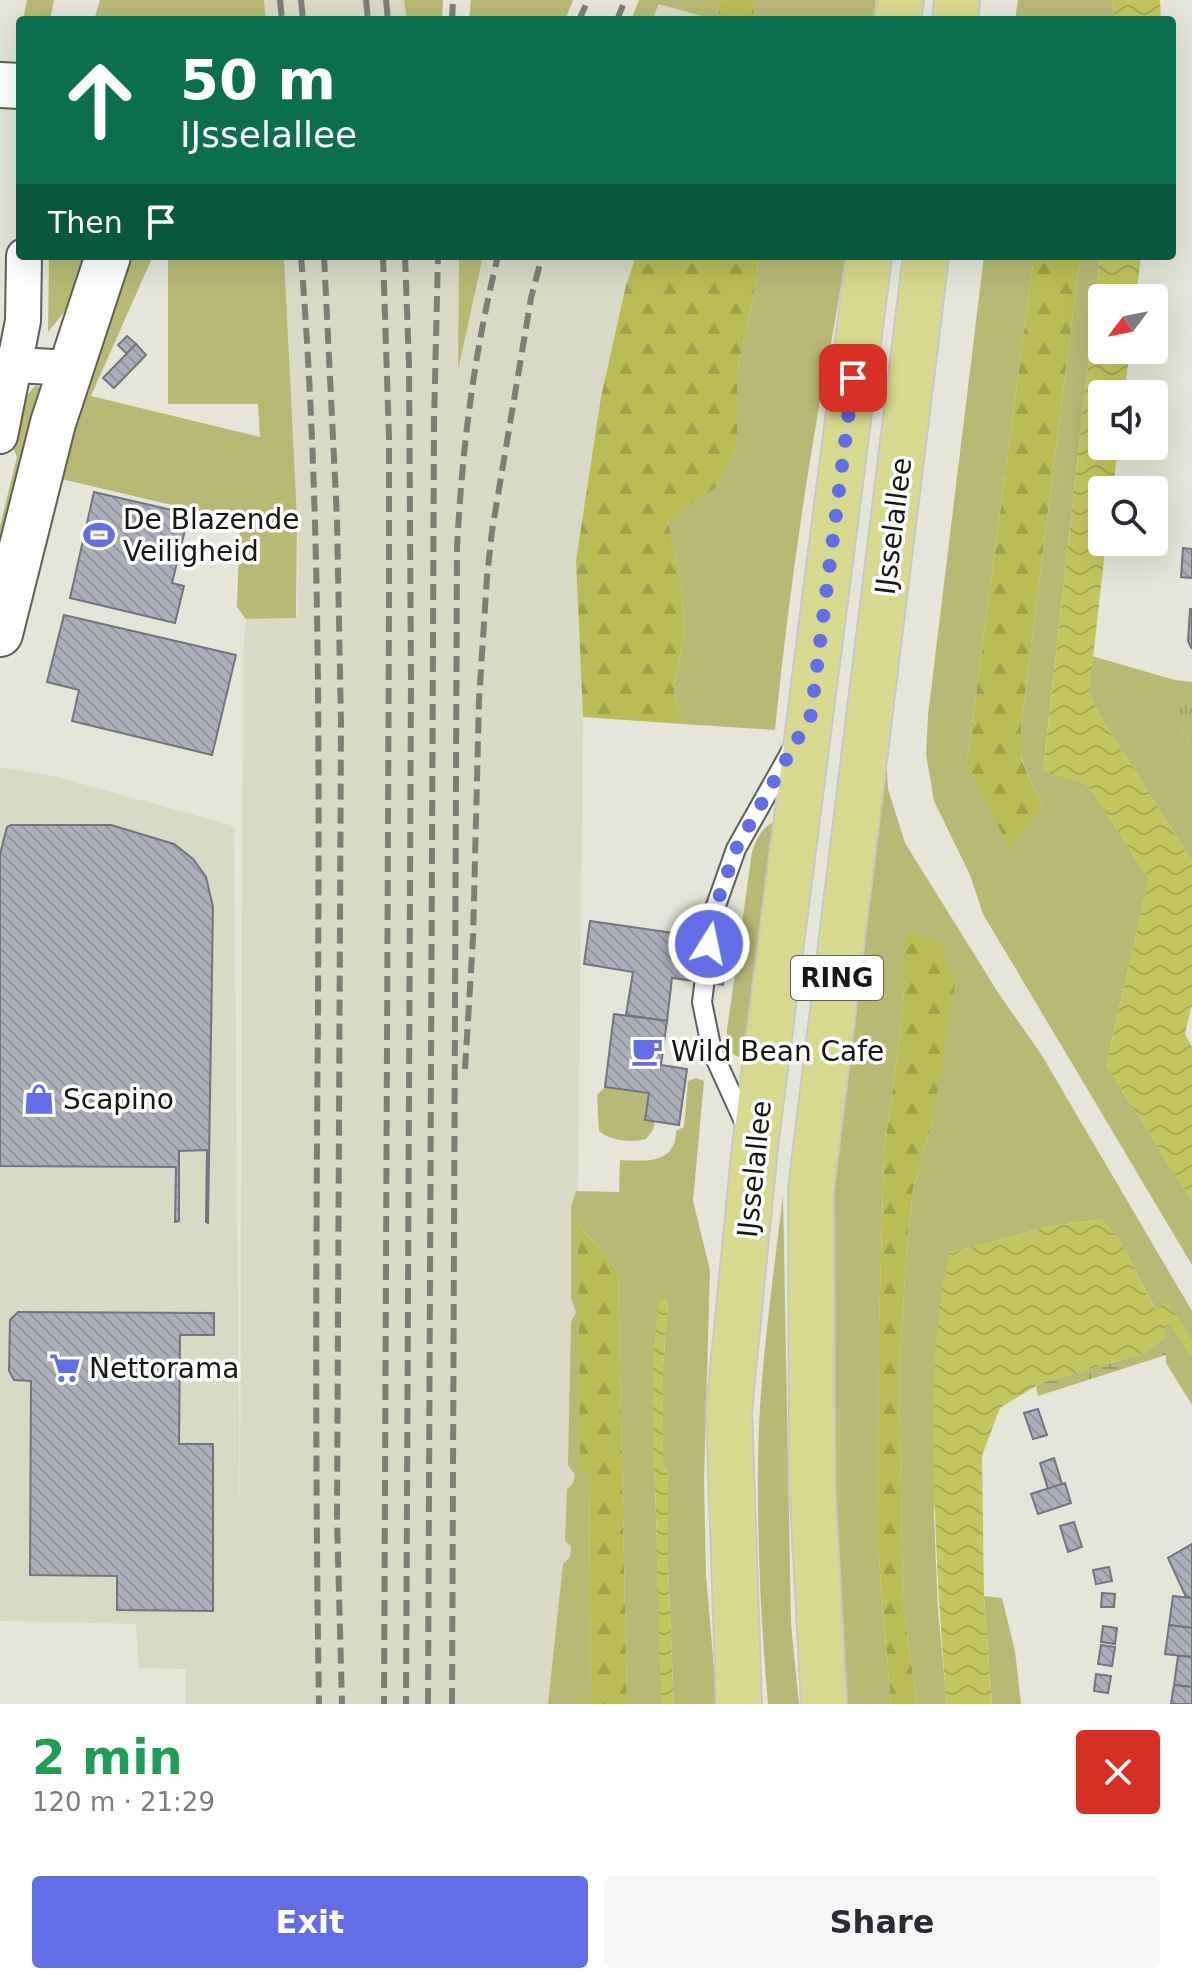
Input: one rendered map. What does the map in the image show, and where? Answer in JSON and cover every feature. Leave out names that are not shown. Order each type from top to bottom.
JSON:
[{"type":"main road","name":"IJsselallee","points":[[739,1704],[729,1410],[755,1146],[868,260]]},
{"type":"main road","name":"IJsselallee","points":[[824,1704],[812,1480],[811,1189],[926,260]]},
{"type":"street","points":[[0,436],[23,321],[24,260]]},
{"type":"street","points":[[0,634],[53,423],[107,260]]},
{"type":"street","points":[[16,365],[71,368]]},
{"type":"lane","points":[[755,1146],[712,1051],[702,1002],[713,914],[736,849],[811,715]]},
{"type":"shaded area","points":[[264,0],[404,0],[406,16],[266,16]]},
{"type":"shaded area","points":[[659,3],[703,16],[654,16]]},
{"type":"shaded area","points":[[284,260],[459,260],[459,366],[482,260],[635,260],[626,285],[576,561],[583,717],[578,1192],[591,1704],[186,1704],[186,1669],[139,1668],[136,1624],[0,1621],[0,767],[54,776],[234,826],[240,1541],[243,653],[246,619],[296,618],[298,614],[297,518]]},
{"type":"green space","points":[[27,0],[54,0],[51,16],[24,16]]},
{"type":"green space","points":[[100,0],[264,0],[266,16],[95,16]]},
{"type":"green space","points":[[404,0],[443,0],[442,16],[406,16]]},
{"type":"green space","points":[[471,0],[573,0],[567,16],[469,16]]},
{"type":"green space","points":[[639,0],[721,0],[717,16],[702,16],[659,4],[654,16],[633,16]]},
{"type":"green space","points":[[721,0],[755,0],[754,16],[717,16]]},
{"type":"green space","points":[[755,0],[876,0],[874,16],[754,16]]},
{"type":"green space","points":[[1018,0],[1112,0],[1114,16],[1016,16]]},
{"type":"green space","points":[[49,260],[89,260],[71,304],[48,332]]},
{"type":"green space","points":[[121,260],[151,260],[91,396],[260,437],[258,404],[168,404],[168,260],[284,260],[297,518],[296,618],[246,619],[237,607],[240,521],[57,478]]},
{"type":"green space","points":[[459,260],[482,260],[458,371]]},
{"type":"green space","points":[[635,260],[758,260],[757,278],[737,373],[737,447],[715,488],[668,521],[681,583],[685,630],[674,689],[682,724],[583,717],[576,561],[601,397],[626,285]]},
{"type":"green space","points":[[758,260],[844,260],[800,524],[775,730],[682,724],[674,689],[685,630],[681,583],[668,521],[714,488],[737,447],[737,373],[757,278]]},
{"type":"green space","points":[[984,260],[1033,260],[967,763],[1028,823],[1042,807],[1021,757],[1021,725],[1079,260],[1100,260],[1097,284],[1088,284],[1088,364],[1043,770],[1088,785],[1149,879],[1106,1065],[1192,1201],[1192,1265],[983,914],[970,875],[934,801],[926,754],[928,715]]},
{"type":"green space","points":[[1033,260],[1079,260],[1021,725],[1021,758],[1042,807],[1009,848],[967,763]]},
{"type":"green space","points":[[35,386],[43,387],[0,562],[0,526],[17,457],[11,443],[24,399]]},
{"type":"green space","points":[[1092,656],[1175,680],[1175,717],[1192,747],[1192,861],[1100,716],[1089,693]]},
{"type":"green space","points":[[1175,680],[1192,682],[1192,747],[1175,717]]},
{"type":"green space","points":[[886,750],[888,789],[905,843],[999,994],[1041,1054],[1192,1311],[1192,1405],[1166,1363],[1165,1325],[1176,1318],[1156,1310],[1119,1239],[1101,1219],[1047,1227],[950,1253],[934,1516],[938,1610],[947,1704],[917,1704],[903,1605],[899,1374],[913,1189],[933,1119],[908,932],[902,1021],[884,1152],[879,1329],[878,1548],[891,1704],[836,1704],[827,1220]]},
{"type":"green space","points":[[779,820],[749,1060],[730,1051],[727,1030],[752,852],[761,832]]},
{"type":"green space","points":[[907,932],[941,943],[955,985],[933,1119],[913,1189],[899,1374],[903,1605],[917,1704],[891,1704],[878,1548],[879,1329],[884,1152],[902,1021]]},
{"type":"green space","points":[[696,1078],[704,1081],[693,1201],[710,1270],[704,1481],[706,1574],[717,1704],[674,1704],[668,1568],[668,1475],[663,1463],[663,1366],[668,1304],[659,1301],[654,1456],[662,1704],[627,1704],[618,1271],[579,1225],[580,1473],[589,1472],[591,1704],[548,1704],[563,1564],[570,1557],[571,1546],[565,1541],[567,1489],[573,1484],[575,1475],[568,1465],[571,1322],[576,1312],[571,1298],[571,1207],[576,1191],[619,1192],[620,1160],[657,1159],[670,1150],[676,1131],[684,1127],[688,1081]]},
{"type":"green space","points":[[605,1087],[649,1093],[645,1120],[655,1122],[646,1139],[621,1140],[599,1131],[597,1095]]},
{"type":"green space","points":[[783,1194],[791,1623],[799,1704],[768,1704],[759,1552],[761,1394]]},
{"type":"green space","points":[[578,1224],[618,1271],[627,1704],[591,1704],[589,1473],[580,1473]]},
{"type":"green space","points":[[1166,1337],[1166,1355],[1038,1396],[1036,1386],[1041,1383],[1142,1354]]},
{"type":"green space","points":[[984,1596],[1002,1598],[1015,1651],[1021,1704],[992,1704]]},
{"type":"water","points":[[1112,0],[1160,0],[1161,16],[1114,16]]},
{"type":"water","points":[[1100,260],[1141,260],[1138,284],[1097,284]]},
{"type":"water","points":[[1088,364],[1128,364],[1126,380],[1088,380],[1088,460],[1116,460],[1115,476],[1088,476],[1088,556],[1104,556],[1089,693],[1100,716],[1192,861],[1192,1005],[1185,1034],[1192,1047],[1192,1201],[1106,1065],[1149,879],[1088,785],[1043,771]]},
{"type":"water","points":[[1101,1219],[1119,1239],[1155,1309],[1167,1303],[1177,1317],[1165,1325],[1166,1337],[1142,1354],[1041,1383],[1000,1408],[982,1456],[984,1596],[992,1704],[947,1704],[936,1540],[934,1417],[938,1323],[950,1253],[1047,1227]]},
{"type":"water","points":[[665,1297],[668,1304],[663,1366],[663,1463],[668,1475],[668,1568],[674,1704],[662,1704],[653,1435],[656,1326],[659,1301]]},
{"type":"building","points":[[127,336],[136,344],[127,354],[118,345]]},
{"type":"building","points":[[136,344],[146,355],[114,388],[103,378]]},
{"type":"building","points":[[94,492],[189,514],[172,583],[184,586],[175,623],[70,598]]},
{"type":"building","points":[[1183,548],[1192,549],[1192,578],[1181,577]]},
{"type":"building","points":[[1192,609],[1192,649],[1188,641]]},
{"type":"building","points":[[64,615],[236,655],[212,755],[72,721],[79,690],[47,682]]},
{"type":"building","points":[[111,825],[174,844],[193,859],[206,877],[213,907],[208,1223],[207,1150],[179,1151],[179,1221],[175,1222],[176,1167],[0,1166],[0,854],[7,827]]},
{"type":"building","points":[[590,921],[730,941],[723,985],[672,978],[667,1021],[626,1015],[633,972],[584,964]]},
{"type":"building","points":[[614,1014],[667,1021],[661,1065],[687,1069],[679,1125],[645,1120],[649,1093],[605,1087]]},
{"type":"building","points":[[18,1312],[214,1313],[214,1335],[180,1335],[179,1444],[213,1444],[213,1611],[117,1610],[117,1576],[30,1575],[31,1381],[14,1380],[9,1371],[10,1320]]},
{"type":"building","points":[[1038,1409],[1047,1435],[1033,1439],[1024,1413]]},
{"type":"building","points":[[1054,1458],[1062,1484],[1048,1489],[1040,1463]]},
{"type":"building","points":[[1065,1483],[1071,1503],[1038,1514],[1031,1494]]},
{"type":"building","points":[[1074,1522],[1082,1547],[1068,1552],[1060,1526]]},
{"type":"building","points":[[1192,1544],[1192,1598],[1186,1597],[1168,1558]]},
{"type":"building","points":[[1109,1567],[1112,1581],[1096,1584],[1093,1570]]},
{"type":"building","points":[[1102,1593],[1115,1594],[1114,1607],[1101,1607]]},
{"type":"building","points":[[1173,1596],[1192,1598],[1192,1628],[1169,1625]]},
{"type":"building","points":[[1169,1625],[1192,1628],[1192,1657],[1165,1654]]},
{"type":"building","points":[[1103,1626],[1117,1628],[1115,1644],[1101,1642]]},
{"type":"building","points":[[1101,1645],[1115,1647],[1112,1666],[1098,1664]]},
{"type":"building","points":[[1178,1656],[1192,1657],[1192,1687],[1174,1685]]},
{"type":"building","points":[[1096,1674],[1111,1676],[1108,1693],[1094,1691]]},
{"type":"building","points":[[1174,1685],[1192,1687],[1192,1704],[1171,1704]]},
{"type":"waterway","points":[[1174,1320],[1192,1350]]},
{"type":"railway","points":[[280,0],[282,16]]},
{"type":"railway","points":[[301,0],[303,16]]},
{"type":"railway","points":[[366,0],[368,16]]},
{"type":"railway","points":[[386,0],[388,16]]},
{"type":"railway","points":[[452,16],[453,0]]},
{"type":"railway","points":[[581,16],[588,0]]},
{"type":"railway","points":[[619,16],[625,0]]},
{"type":"railway","points":[[301,260],[312,445],[317,634],[319,1704]]},
{"type":"railway","points":[[324,260],[337,519],[341,723],[337,1519],[342,1704]]},
{"type":"railway","points":[[383,260],[389,437],[384,1704]]},
{"type":"railway","points":[[405,260],[411,682],[406,1704]]},
{"type":"railway","points":[[428,1704],[434,422],[438,260]]},
{"type":"railway","points":[[452,1704],[457,548],[470,401],[497,260]]},
{"type":"railway","points":[[465,1069],[473,939],[479,700],[487,577],[531,298],[541,260]]},
{"type":"place","name":"De Blazende Veiligheid","points":[[99,535]]},
{"type":"place","name":"Wild Bean Cafe","points":[[647,1051]]},
{"type":"place","name":"Scapino","points":[[39,1099]]},
{"type":"place","name":"Nettorama","points":[[65,1368]]},
{"type":"route","points":[[709,944],[713,914],[736,849],[811,715],[853,378]]}]
